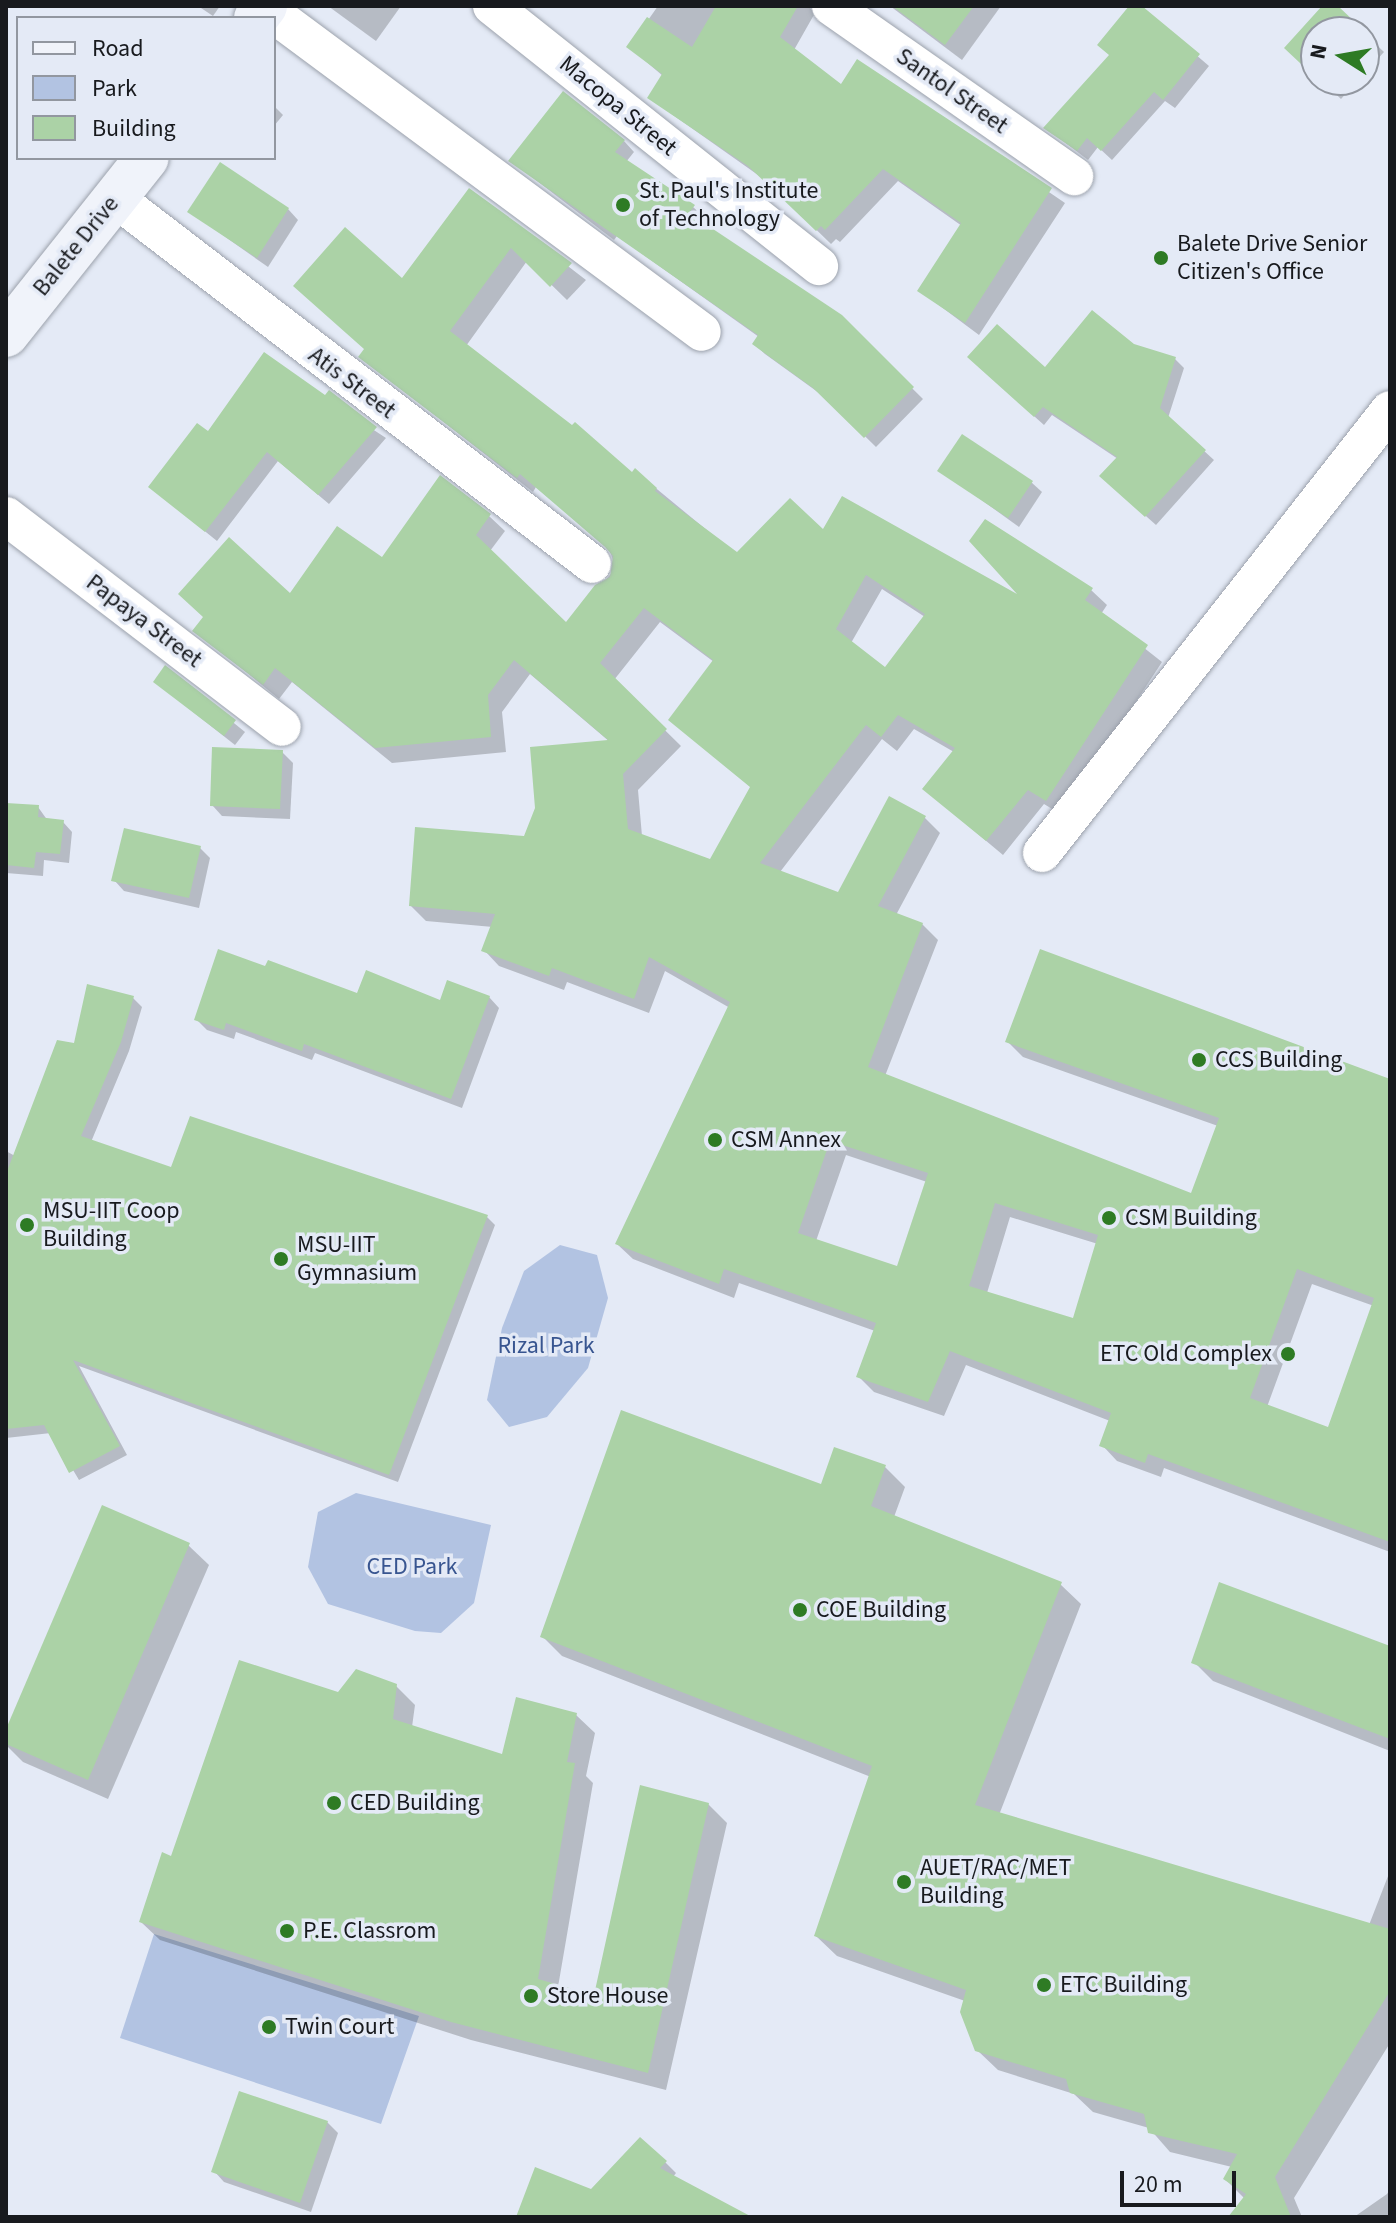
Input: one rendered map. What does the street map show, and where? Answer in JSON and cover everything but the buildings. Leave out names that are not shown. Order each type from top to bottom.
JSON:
[{"type":"street","name":"Macopa Street","points":[[492,6],[819,266]]},
{"type":"street","name":"Santol Street","points":[[831,6],[1074,176]]},
{"type":"street","points":[[276,21],[702,332]]},
{"type":"street","name":"Balete Drive","points":[[6,335],[145,160]]},
{"type":"street","name":"Atis Street","points":[[115,198],[592,564]]},
{"type":"street","points":[[1042,853],[1390,410]]},
{"type":"street","name":"Papaya Street","points":[[6,516],[282,727]]},
{"type":"green space","name":"Rizal Park","points":[[560,1245],[597,1255],[608,1298],[588,1368],[547,1417],[509,1427],[487,1400],[502,1328],[524,1271]]},
{"type":"green space","name":"CED Park","points":[[356,1493],[491,1525],[474,1603],[441,1633],[415,1631],[328,1604],[308,1567],[318,1512]]},
{"type":"green space","name":"Twin Court","points":[[154,1934],[419,2016],[381,2124],[120,2038]]},
{"type":"place","name":"St. Paul's Institute of Technology","points":[[623,205]]},
{"type":"place","name":"Balete Drive Senior Citizen's Office","points":[[1161,258]]},
{"type":"place","name":"CCS Building","points":[[1199,1060]]},
{"type":"place","name":"CSM Annex","points":[[715,1140]]},
{"type":"place","name":"CSM Building","points":[[1109,1218]]},
{"type":"place","name":"MSU-IIT Coop Building","points":[[27,1225]]},
{"type":"place","name":"MSU-IIT Gymnasium","points":[[281,1259]]},
{"type":"place","name":"ETC Old Complex","points":[[1288,1354]]},
{"type":"place","name":"COE Building","points":[[800,1610]]},
{"type":"place","name":"CED Building","points":[[334,1803]]},
{"type":"place","name":"AUET/RAC/MET Building","points":[[904,1882]]},
{"type":"place","name":"P.E. Classrom","points":[[287,1931]]},
{"type":"place","name":"ETC Building","points":[[1044,1985]]},
{"type":"place","name":"Store House","points":[[531,1996]]},
{"type":"place","name":"Twin Court","points":[[269,2027]]}]
